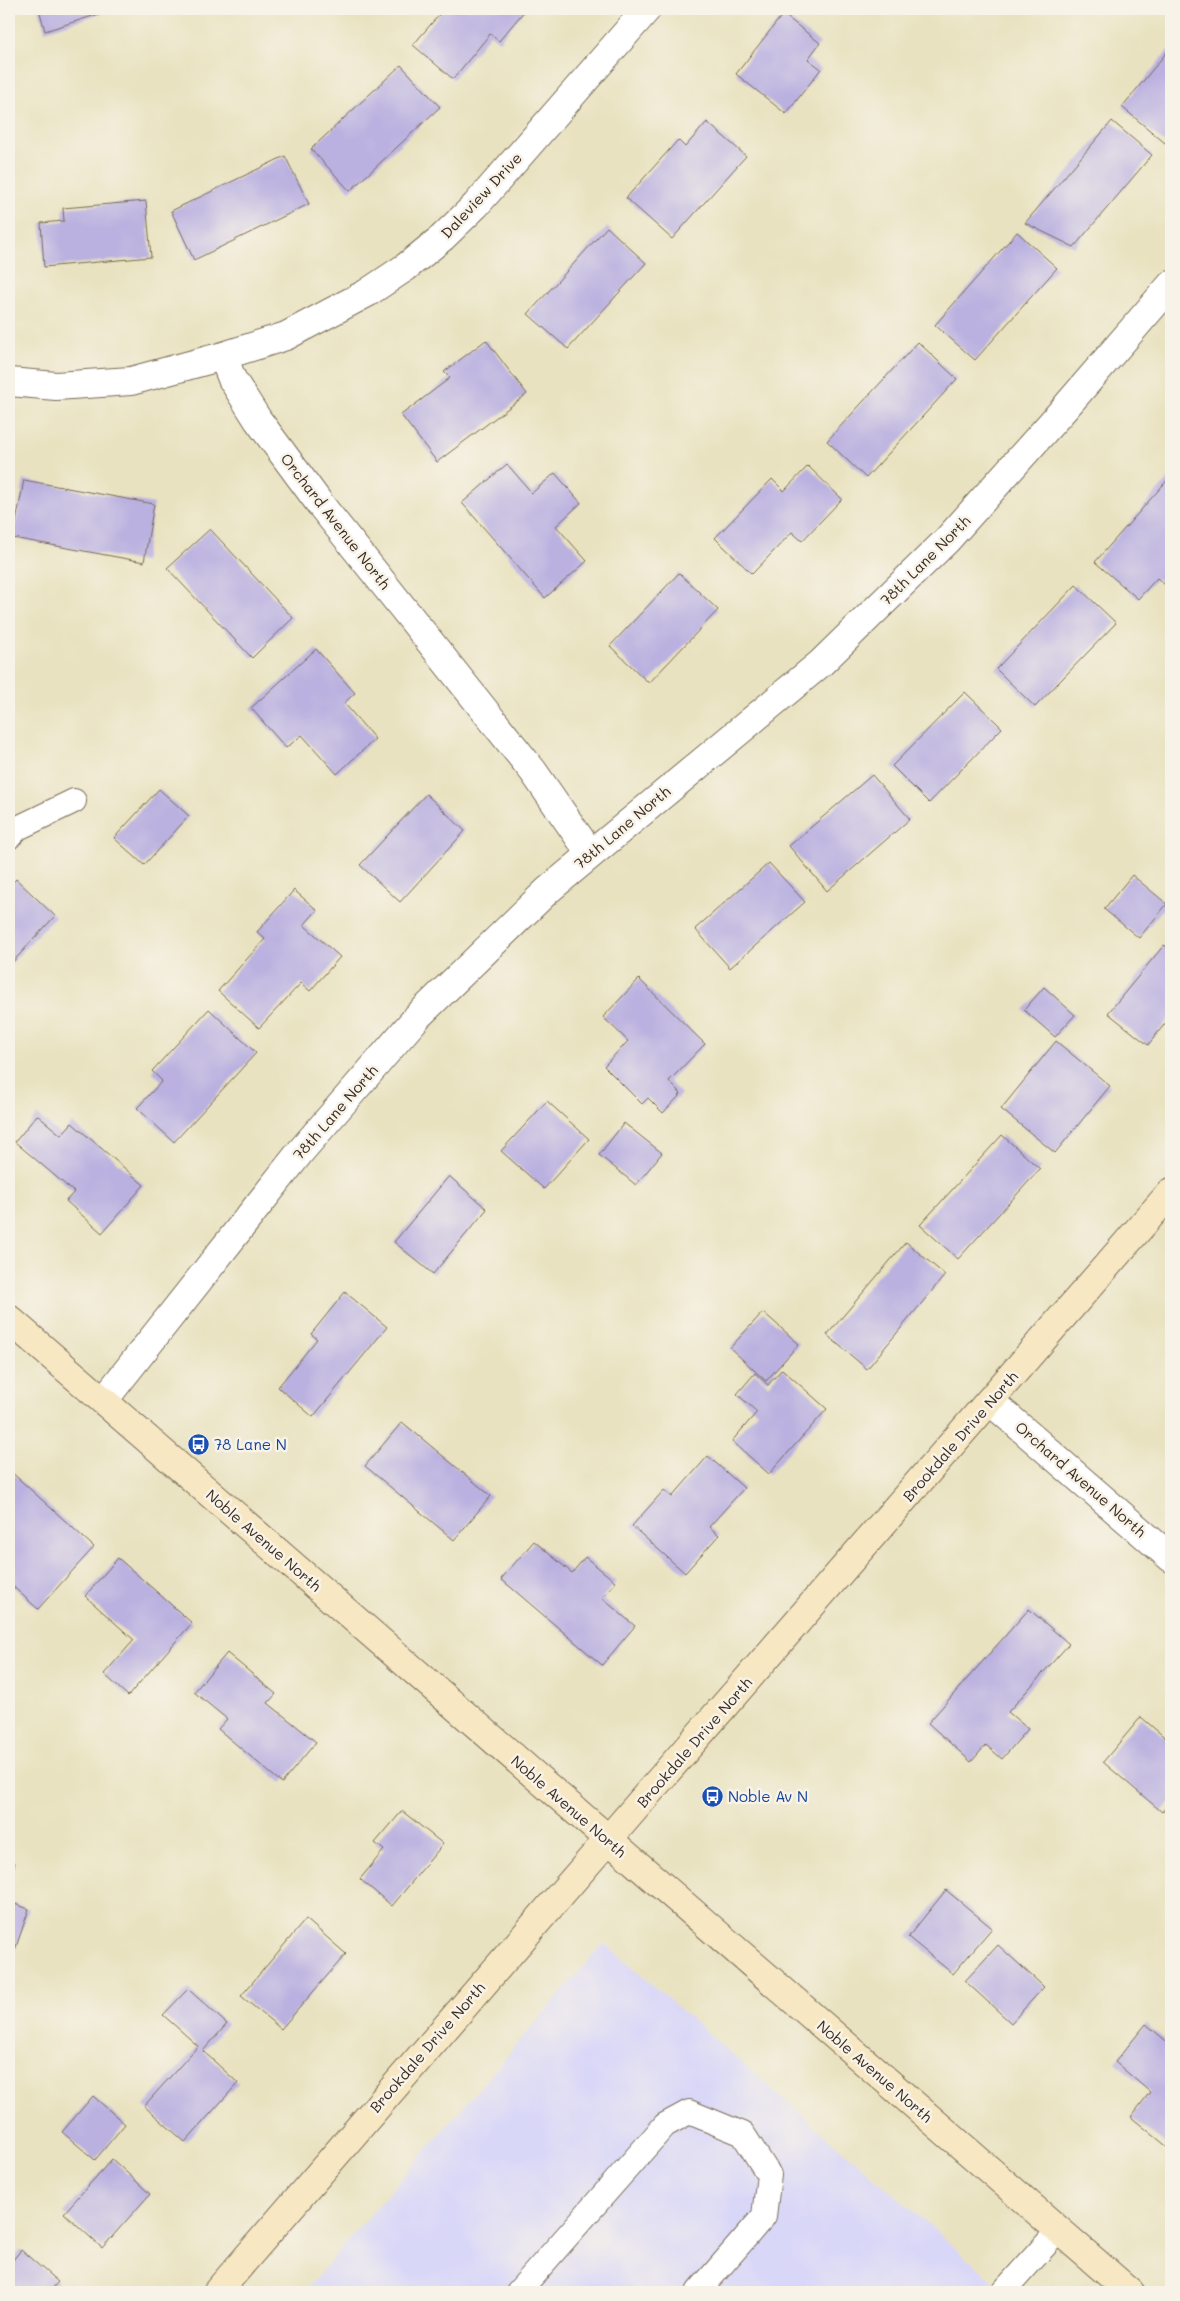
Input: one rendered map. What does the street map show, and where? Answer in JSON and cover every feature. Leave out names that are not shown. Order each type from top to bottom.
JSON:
[{"type":"street","name":"Daleview Drive","points":[[223,356],[286,336],[332,313],[406,268],[443,237],[476,205],[647,9]]},
{"type":"street","name":"78th Lane North","points":[[104,1400],[301,1151],[418,1016],[547,890],[820,663],[947,540],[1071,402],[1171,285]]},
{"type":"street","points":[[9,382],[65,385],[131,380],[223,356]]},
{"type":"street","name":"Orchard Avenue North","points":[[223,356],[232,379],[258,420],[320,504],[533,771],[590,853]]},
{"type":"street","name":"Brookdale Drive North","points":[[217,2292],[511,1950],[1171,1192]]},
{"type":"street","name":"Noble Avenue North","points":[[9,1319],[1130,2292]]},
{"type":"street","name":"Orchard Avenue North","points":[[990,1401],[1171,1558]]},
{"type":"lane","points":[[9,837],[18,828],[74,801]]},
{"type":"lane","points":[[518,2292],[665,2125],[689,2112],[743,2134],[769,2175],[764,2216],[698,2292]]},
{"type":"lane","points":[[1003,2292],[1058,2230]]},
{"type":"shaded area","points":[[604,1943],[1006,2292],[304,2292]]},
{"type":"building","points":[[39,9],[115,9],[45,31]]},
{"type":"building","points":[[444,9],[526,9],[499,41],[490,34],[453,79],[413,45]]},
{"type":"building","points":[[783,14],[820,43],[808,59],[821,69],[786,114],[736,74]]},
{"type":"building","points":[[1171,47],[1171,135],[1165,143],[1122,107]]},
{"type":"building","points":[[401,65],[440,107],[350,191],[311,149]]},
{"type":"building","points":[[1112,121],[1152,155],[1074,247],[1025,223]]},
{"type":"building","points":[[707,122],[746,156],[672,239],[626,198],[678,140],[685,147]]},
{"type":"building","points":[[285,156],[309,204],[194,260],[171,211]]},
{"type":"building","points":[[146,201],[151,257],[44,267],[41,223],[64,221],[63,208]]},
{"type":"building","points":[[607,227],[646,263],[568,349],[528,314]]},
{"type":"building","points":[[1017,232],[1057,268],[975,360],[935,325]]},
{"type":"building","points":[[486,340],[527,394],[437,462],[401,415],[450,378],[444,372]]},
{"type":"building","points":[[918,342],[957,379],[866,478],[827,441]]},
{"type":"building","points":[[507,464],[532,493],[555,473],[581,503],[556,526],[587,561],[545,598],[462,503]]},
{"type":"building","points":[[808,466],[842,499],[802,541],[792,532],[752,574],[715,538],[772,479],[784,491]]},
{"type":"building","points":[[1171,476],[1171,590],[1157,578],[1138,599],[1095,562]]},
{"type":"building","points":[[24,480],[154,504],[144,562],[13,538]]},
{"type":"building","points":[[210,529],[293,618],[252,658],[167,568]]},
{"type":"building","points":[[679,573],[718,610],[649,683],[610,646]]},
{"type":"building","points":[[1076,585],[1116,623],[1035,707],[996,669]]},
{"type":"building","points":[[316,649],[355,693],[344,703],[375,739],[337,774],[302,735],[286,748],[251,708]]},
{"type":"building","points":[[965,692],[1002,728],[929,803],[892,766]]},
{"type":"building","points":[[872,775],[910,819],[827,891],[789,846]]},
{"type":"building","points":[[159,789],[189,816],[144,865],[114,838]]},
{"type":"building","points":[[426,794],[465,831],[400,902],[360,865]]},
{"type":"building","points":[[769,863],[805,902],[730,968],[695,929]]},
{"type":"building","points":[[1132,875],[1167,904],[1139,938],[1104,909]]},
{"type":"building","points":[[16,879],[55,916],[9,966],[9,887]]},
{"type":"building","points":[[294,890],[317,910],[304,925],[340,957],[310,991],[301,983],[259,1028],[218,991],[265,939],[257,932]]},
{"type":"building","points":[[1164,945],[1171,950],[1171,1016],[1148,1045],[1108,1013]]},
{"type":"building","points":[[639,979],[705,1044],[669,1081],[681,1094],[663,1113],[648,1098],[642,1104],[604,1066],[628,1041],[603,1017]]},
{"type":"building","points":[[1044,987],[1075,1015],[1055,1037],[1024,1010]]},
{"type":"building","points":[[209,1009],[256,1053],[174,1142],[137,1108],[162,1081],[152,1071]]},
{"type":"building","points":[[1056,1041],[1110,1086],[1055,1153],[1001,1109]]},
{"type":"building","points":[[547,1101],[589,1139],[544,1189],[501,1151]]},
{"type":"building","points":[[37,1115],[61,1135],[72,1123],[144,1185],[102,1233],[66,1201],[74,1192],[15,1142]]},
{"type":"building","points":[[624,1123],[662,1153],[636,1185],[599,1155]]},
{"type":"building","points":[[1002,1135],[1040,1169],[958,1259],[920,1225]]},
{"type":"building","points":[[449,1176],[487,1209],[433,1274],[394,1242]]},
{"type":"building","points":[[906,1242],[945,1275],[867,1369],[827,1335]]},
{"type":"building","points":[[345,1292],[387,1327],[313,1417],[278,1387],[317,1339],[311,1334]]},
{"type":"building","points":[[763,1312],[799,1344],[766,1381],[730,1348]]},
{"type":"building","points":[[782,1369],[827,1409],[769,1474],[732,1441],[757,1412],[737,1394],[755,1373],[768,1385]]},
{"type":"building","points":[[402,1422],[491,1496],[454,1540],[365,1466]]},
{"type":"building","points":[[708,1456],[744,1488],[709,1527],[719,1535],[685,1573],[632,1526],[664,1490],[672,1497]]},
{"type":"building","points":[[9,1470],[94,1547],[38,1609],[9,1583]]},
{"type":"building","points":[[534,1541],[572,1573],[585,1557],[616,1582],[602,1598],[635,1626],[602,1665],[501,1579]]},
{"type":"building","points":[[118,1558],[192,1623],[128,1696],[104,1674],[134,1640],[85,1596]]},
{"type":"building","points":[[1029,1609],[1069,1644],[1008,1712],[1028,1729],[1002,1759],[986,1745],[971,1762],[928,1723]]},
{"type":"building","points":[[227,1653],[276,1694],[268,1703],[316,1742],[282,1783],[218,1729],[227,1719],[194,1692]]},
{"type":"building","points":[[1141,1717],[1169,1741],[1171,1738],[1171,1801],[1162,1812],[1103,1762]]},
{"type":"building","points":[[402,1811],[443,1844],[392,1906],[360,1879],[384,1850],[375,1843]]},
{"type":"building","points":[[9,1860],[15,1863],[9,1880]]},
{"type":"building","points":[[946,1890],[992,1928],[953,1974],[908,1937]]},
{"type":"building","points":[[9,1902],[29,1909],[15,1950],[9,1948]]},
{"type":"building","points":[[306,1919],[346,1954],[281,2029],[241,1996]]},
{"type":"building","points":[[998,1945],[1044,1987],[1011,2023],[965,1981]]},
{"type":"building","points":[[188,1989],[227,2024],[203,2051],[238,2083],[185,2142],[144,2106],[198,2046],[163,2015]]},
{"type":"building","points":[[1146,2024],[1171,2045],[1170,2149],[1131,2117],[1150,2092],[1115,2062]]},
{"type":"building","points":[[93,2096],[125,2124],[95,2160],[62,2132]]},
{"type":"building","points":[[112,2159],[150,2194],[102,2248],[64,2213]]},
{"type":"building","points":[[21,2250],[58,2282],[49,2292],[9,2292],[9,2265]]},
{"type":"place","name":"78 Lane N","points":[[198,1444]]},
{"type":"place","name":"Noble Av N","points":[[712,1796]]}]
